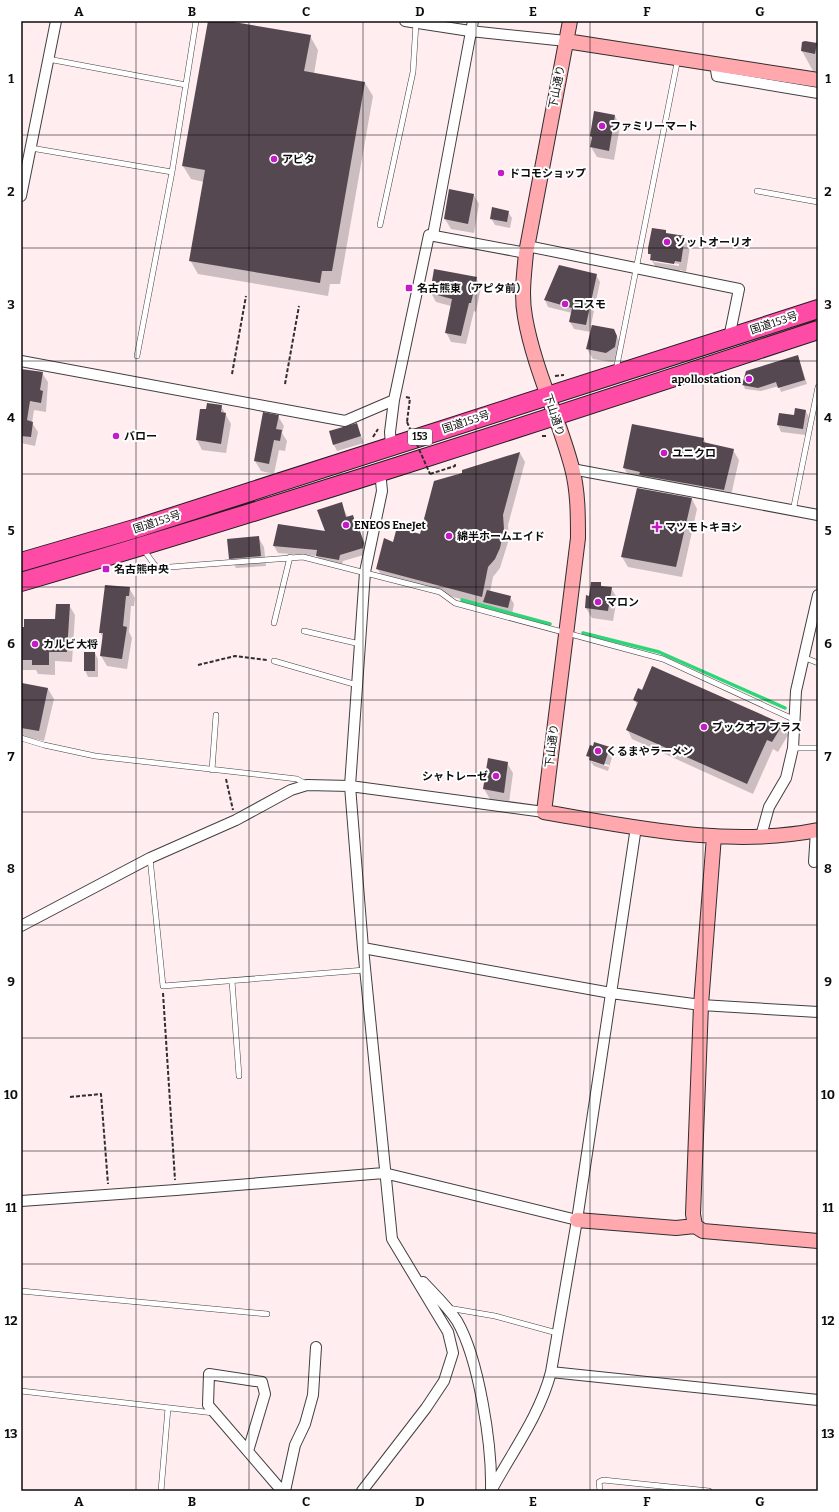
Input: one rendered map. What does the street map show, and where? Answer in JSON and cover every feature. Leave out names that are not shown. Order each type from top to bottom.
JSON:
[{"type":"highway","name":"国道153号","points":[[21,562],[141,527],[818,309]]},
{"type":"highway","name":"国道153号","points":[[21,582],[141,546],[555,416],[818,330]]},
{"type":"street","points":[[21,196],[56,21]]},
{"type":"street","points":[[405,21],[472,26],[818,80]]},
{"type":"street","name":"下山通り","points":[[544,812],[578,538],[578,503],[572,469],[548,397],[525,317],[522,287],[526,250],[570,21]]},
{"type":"street","points":[[433,235],[472,26]]},
{"type":"street","points":[[715,64],[717,76],[818,93]]},
{"type":"street","points":[[391,446],[390,432],[394,400],[429,235],[637,268],[739,289],[729,338]]},
{"type":"street","points":[[21,361],[345,421],[394,400]]},
{"type":"street","points":[[572,469],[818,515]]},
{"type":"street","points":[[362,1491],[426,1408],[444,1381],[452,1353],[448,1332],[411,1268],[392,1239],[384,1173],[363,948],[350,786],[365,572],[382,491],[380,471]]},
{"type":"street","points":[[762,836],[769,807],[786,778],[793,748],[793,719],[796,691],[818,598]]},
{"type":"street","points":[[21,926],[150,858],[236,820],[291,790],[307,785],[350,786],[544,812],[636,827],[714,836],[762,836],[817,831],[814,862]]},
{"type":"street","points":[[491,1491],[520,1442],[546,1391],[551,1372],[577,1220],[636,827]]},
{"type":"street","points":[[695,1226],[692,1214],[701,1005],[714,836]]},
{"type":"street","points":[[363,948],[611,993],[701,1005],[818,1012]]},
{"type":"street","points":[[21,1201],[384,1173],[577,1220],[676,1228],[695,1226],[703,1231],[818,1242]]},
{"type":"street","points":[[411,1268],[447,1308],[458,1323],[473,1360],[485,1419],[491,1466],[491,1491]]},
{"type":"street","points":[[285,1491],[295,1444],[305,1424],[313,1395],[316,1347]]},
{"type":"street","points":[[551,1372],[818,1400]]},
{"type":"street","points":[[248,1451],[265,1394],[262,1382],[209,1374],[208,1405],[282,1491]]},
{"type":"lane","points":[[137,356],[172,172],[196,21]]},
{"type":"lane","points":[[380,225],[413,72],[416,23]]},
{"type":"lane","points":[[615,375],[678,58]]},
{"type":"lane","points":[[48,59],[186,85]]},
{"type":"lane","points":[[31,148],[172,172]]},
{"type":"lane","points":[[757,191],[818,202]]},
{"type":"lane","points":[[793,511],[818,387]]},
{"type":"lane","points":[[141,546],[157,568],[303,557],[365,572],[440,592],[455,603],[663,659],[793,719]]},
{"type":"lane","points":[[274,622],[290,557]]},
{"type":"lane","points":[[304,631],[360,644]]},
{"type":"lane","points":[[804,657],[818,664]]},
{"type":"lane","points":[[274,661],[358,685]]},
{"type":"lane","points":[[212,770],[216,716]]},
{"type":"lane","points":[[21,738],[44,745],[95,756],[297,779],[307,785]]},
{"type":"lane","points":[[793,748],[818,748]]},
{"type":"lane","points":[[150,858],[163,986],[365,970]]},
{"type":"lane","points":[[232,981],[239,1076]]},
{"type":"lane","points":[[21,1291],[267,1314]]},
{"type":"lane","points":[[447,1308],[495,1316],[557,1333]]},
{"type":"lane","points":[[21,1392],[215,1413]]},
{"type":"lane","points":[[161,1491],[168,1408]]},
{"type":"lane","points":[[600,1491],[599,1482],[604,1480],[709,1491]]},
{"type":"path","points":[[232,374],[246,296]]},
{"type":"path","points":[[285,384],[299,306]]},
{"type":"path","points":[[404,403],[405,397],[410,398],[407,422],[430,474]]},
{"type":"path","points":[[198,665],[235,656],[274,661]]},
{"type":"path","points":[[225,772],[236,820]]},
{"type":"path","points":[[163,986],[176,1190]]},
{"type":"path","points":[[70,1097],[101,1094],[109,1195]]},
{"type":"building","points":[[208,21],[228,21],[311,35],[304,71],[365,82],[332,271],[322,271],[320,283],[189,261],[205,170],[182,166]]},
{"type":"building","points":[[802,42],[817,43],[815,54],[801,51]]},
{"type":"building","name":"ファミリーマート","points":[[594,111],[615,115],[609,151],[590,147],[592,137],[590,136]]},
{"type":"building","points":[[449,189],[474,194],[468,224],[444,219]]},
{"type":"building","points":[[492,207],[509,211],[507,222],[490,219]]},
{"type":"building","name":"ソットオーリオ","points":[[652,228],[666,230],[666,233],[685,236],[681,262],[675,261],[674,264],[650,260],[651,254],[648,254],[648,248]]},
{"type":"building","points":[[559,265],[597,274],[586,325],[569,322],[572,308],[544,300]]},
{"type":"building","points":[[434,269],[477,277],[461,336],[445,333],[452,299],[430,293]]},
{"type":"building","points":[[592,325],[614,329],[617,336],[615,347],[606,353],[586,349]]},
{"type":"building","points":[[798,355],[805,380],[778,388],[776,382],[758,388],[742,385],[746,371]]},
{"type":"building","points":[[21,369],[43,372],[40,390],[43,391],[41,403],[30,401],[27,420],[33,422],[31,437],[21,436]]},
{"type":"building","points":[[207,403],[222,405],[221,412],[226,413],[221,444],[196,440],[200,409],[206,409]]},
{"type":"building","points":[[795,408],[806,410],[803,429],[777,425],[779,413],[794,415]]},
{"type":"building","points":[[263,412],[279,415],[276,429],[282,430],[280,441],[274,440],[269,464],[254,461]]},
{"type":"building","points":[[357,423],[361,436],[333,445],[329,431]]},
{"type":"building","name":"ユニクロ","points":[[632,424],[704,438],[703,442],[734,449],[724,490],[639,475],[640,472],[623,468]]},
{"type":"building","name":"綿半ホームエイド","points":[[520,452],[503,515],[504,529],[500,548],[495,559],[488,567],[482,597],[376,569],[384,538],[393,542],[397,527],[420,534],[434,481],[462,473],[462,470]]},
{"type":"building","name":"マツモトキヨシ","points":[[637,488],[692,498],[676,567],[621,557]]},
{"type":"building","points":[[342,502],[346,517],[353,515],[358,532],[360,531],[364,543],[363,548],[340,555],[339,560],[316,556],[317,550],[273,546],[278,524],[325,531],[317,510]]},
{"type":"building","points":[[259,536],[261,556],[229,559],[227,539]]},
{"type":"building","name":"マロン","points":[[591,582],[601,582],[601,586],[612,587],[608,611],[585,608],[586,595],[589,596]]},
{"type":"building","points":[[105,585],[130,587],[129,596],[126,596],[123,626],[127,627],[122,659],[100,656],[103,633],[99,633]]},
{"type":"building","points":[[487,590],[511,596],[508,608],[483,602]]},
{"type":"building","points":[[56,604],[70,604],[67,652],[49,652],[49,665],[32,665],[32,660],[21,660],[21,627],[24,627],[24,619],[55,619]]},
{"type":"building","points":[[84,652],[95,652],[95,671],[84,671]]},
{"type":"building","name":"ブックオフ プラス","points":[[652,666],[783,724],[772,742],[767,740],[747,784],[626,730],[638,702],[633,700],[638,688],[642,690]]},
{"type":"building","points":[[22,683],[48,688],[39,731],[21,728]]},
{"type":"building","name":"くるまやラーメン","points":[[594,742],[610,747],[604,765],[589,760],[590,757],[586,756],[590,745],[593,746]]},
{"type":"building","name":"シャトレーゼ","points":[[488,758],[508,762],[504,793],[483,789]]},
{"type":"waterway","points":[[462,600],[550,624]]},
{"type":"waterway","points":[[583,633],[659,652],[785,708]]},
{"type":"place","name":"ファミリーマート","points":[[602,126]]},
{"type":"place","name":"アピタ","points":[[274,159]]},
{"type":"place","name":"ドコモショップ","points":[[501,173]]},
{"type":"place","name":"ソットオーリオ","points":[[667,242]]},
{"type":"place","name":"名古熊東（アピタ前）","points":[[409,288]]},
{"type":"place","name":"コスモ","points":[[565,304]]},
{"type":"place","name":"apollostation","points":[[749,379]]},
{"type":"place","name":"バロー","points":[[116,436]]},
{"type":"place","name":"ユニクロ","points":[[664,453]]},
{"type":"place","name":"ENEOS EneJet","points":[[346,525]]},
{"type":"place","name":"マツモトキヨシ","points":[[657,527]]},
{"type":"place","name":"綿半ホームエイド","points":[[449,536]]},
{"type":"place","name":"名古熊中央","points":[[106,569]]},
{"type":"place","name":"マロン","points":[[598,602]]},
{"type":"place","name":"カルビ大将","points":[[35,644]]},
{"type":"place","name":"ブックオフ プラス","points":[[704,727]]},
{"type":"place","name":"くるまやラーメン","points":[[598,751]]},
{"type":"place","name":"シャトレーゼ","points":[[496,776]]}]
